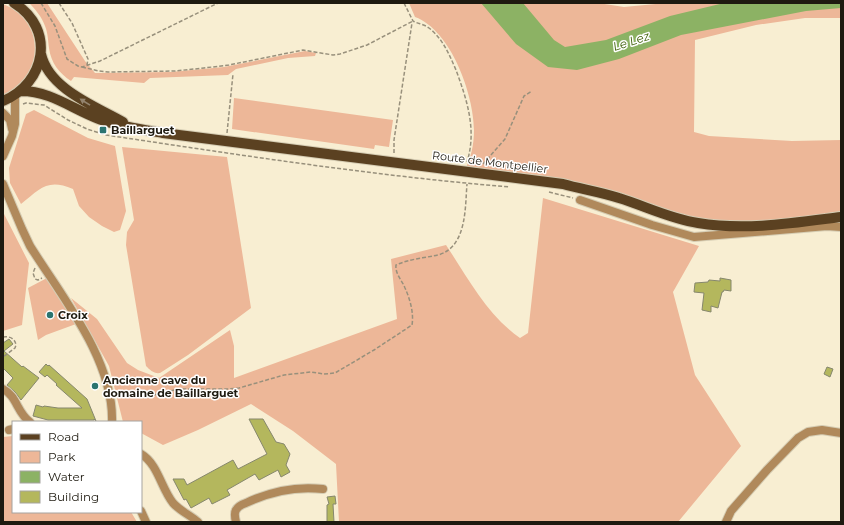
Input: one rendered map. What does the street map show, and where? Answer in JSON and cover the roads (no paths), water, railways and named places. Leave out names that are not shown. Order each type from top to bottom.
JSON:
[{"type":"main road","points":[[3,101],[18,93],[34,75],[40,61],[41,53],[39,38],[34,23],[24,11],[14,3]]},
{"type":"main road","name":"Route de Montpellier","points":[[41,53],[44,63],[54,78],[85,101],[132,127]]},
{"type":"main road","name":"Route de Montpellier","points":[[18,93],[45,94],[115,125],[163,133],[563,184],[618,198],[697,223],[729,226],[768,226],[841,217]]},
{"type":"street","points":[[3,156],[13,131],[18,93]]},
{"type":"street","points":[[3,112],[10,120],[13,131]]},
{"type":"street","points":[[3,184],[30,246],[92,342],[101,365],[109,393],[112,421]]},
{"type":"street","points":[[580,200],[652,225],[694,237],[826,226],[841,227]]},
{"type":"street","points":[[3,389],[12,395],[21,413],[29,421]]},
{"type":"street","points":[[726,522],[731,511],[767,470],[798,438],[808,432],[822,430],[841,433]]},
{"type":"street","points":[[142,455],[152,463],[172,502],[178,509],[198,522]]},
{"type":"street","points":[[236,522],[236,509],[256,498],[286,489],[323,489]]},
{"type":"water","name":"Le Lez","points":[[481,3],[523,3],[554,40],[565,47],[606,40],[670,16],[724,3],[841,3],[841,8],[806,11],[681,35],[619,59],[577,70],[548,67],[516,44]]},
{"type":"place","name":"Baillarguet","points":[[103,130]]},
{"type":"place","name":"Croix","points":[[50,315]]},
{"type":"place","name":"Ancienne cave du domaine de Baillarguet","points":[[95,386]]}]
